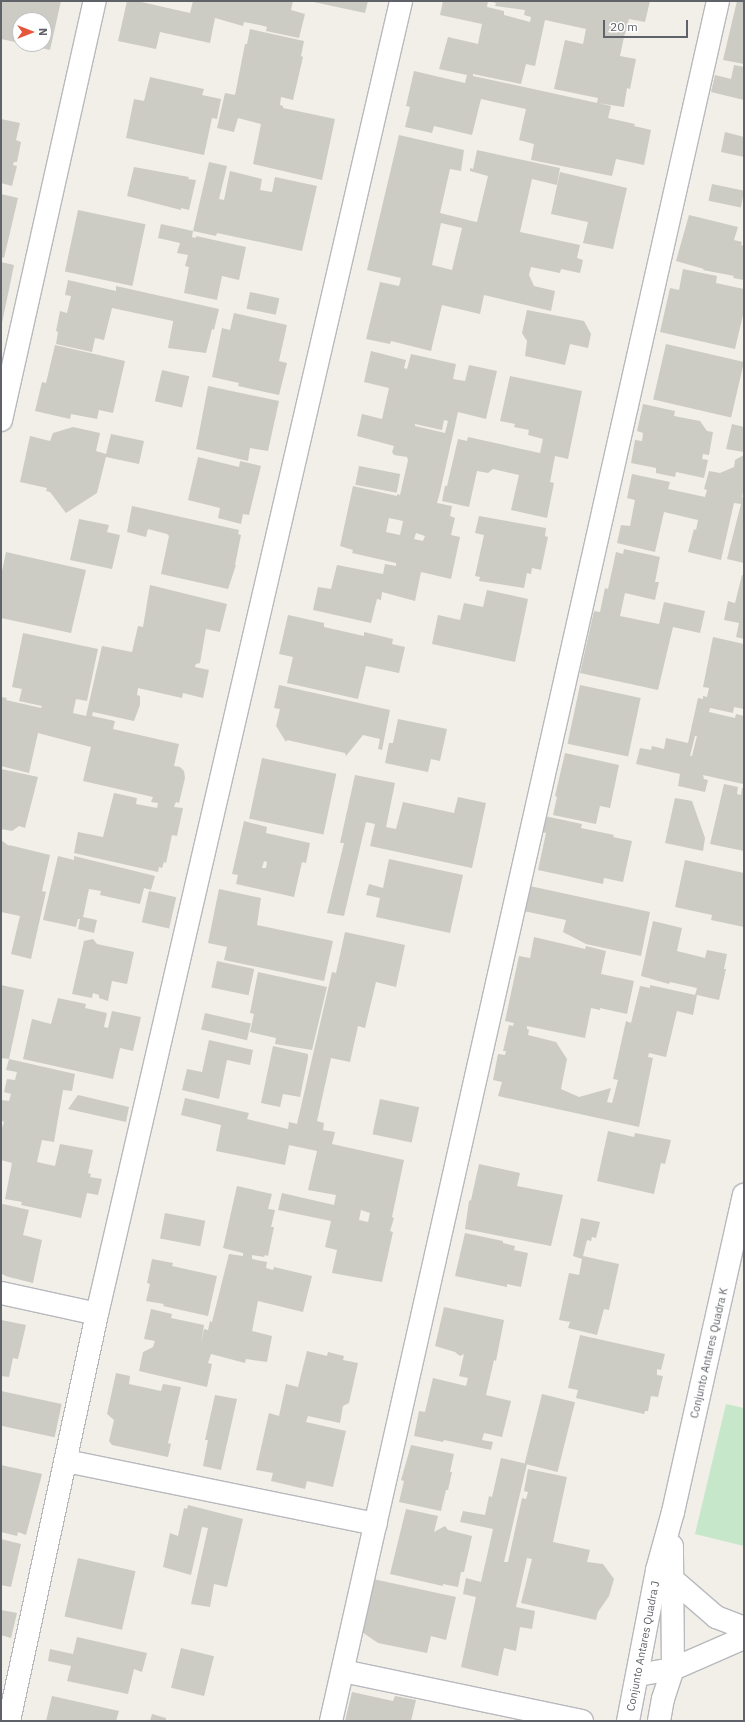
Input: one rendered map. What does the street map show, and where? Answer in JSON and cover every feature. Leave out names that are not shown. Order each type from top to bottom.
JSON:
[{"type":"street","points":[[1,420],[94,1]]},
{"type":"street","points":[[9,1721],[97,1314],[401,1]]},
{"type":"street","points":[[331,1721],[718,1]]},
{"type":"street","name":"Conjunto Antares Quadra K","points":[[664,1574],[673,1512],[744,1195]]},
{"type":"street","points":[[1,1293],[97,1314]]},
{"type":"street","points":[[66,1461],[376,1524]]},
{"type":"street","points":[[664,1574],[716,1617],[744,1628]]},
{"type":"street","name":"Conjunto Antares Quadra J","points":[[659,1721],[663,1699],[672,1669],[664,1574]]},
{"type":"street","name":"Conjunto Antares Quadra J","points":[[628,1721],[638,1675],[664,1574]]},
{"type":"street","points":[[638,1675],[672,1669],[744,1638]]},
{"type":"street","points":[[343,1671],[582,1721]]},
{"type":"green space","points":[[726,1404],[744,1408],[744,1546],[695,1534]]},
{"type":"building","points":[[1,1],[61,1],[52,41],[52,12],[12,12],[12,41],[1,39]]},
{"type":"building","points":[[127,1],[137,1],[190,13],[193,1],[293,1],[291,10],[305,14],[299,38],[266,31],[267,27],[260,25],[244,22],[243,26],[215,18],[210,43],[160,32],[156,49],[118,41]]},
{"type":"building","points":[[309,1],[368,1],[365,13]]},
{"type":"building","points":[[443,1],[488,1],[487,7],[504,11],[504,15],[530,22],[531,17],[524,15],[525,10],[495,6],[496,3],[489,1],[650,1],[645,22],[629,19],[624,37],[620,56],[636,59],[630,89],[627,88],[624,107],[598,103],[611,106],[608,118],[635,124],[634,126],[651,130],[644,165],[616,159],[612,176],[531,160],[534,144],[519,140],[526,109],[481,99],[472,135],[434,126],[432,133],[405,127],[410,107],[406,106],[414,71],[465,83],[467,75],[439,69],[448,37],[478,44],[482,24],[440,15]],"holes":[[[545,20],[586,29],[583,44],[565,40],[554,89],[598,98],[597,103],[473,76],[473,74],[521,84],[526,64],[535,66]]]},
{"type":"building","points":[[737,1],[744,1],[744,64],[723,60]]},
{"type":"building","points":[[250,29],[304,41],[301,56],[303,57],[293,100],[281,97],[280,105],[283,106],[283,108],[335,119],[322,180],[253,164],[261,124],[238,118],[234,132],[217,128],[225,93],[235,95],[245,44],[247,44]]},
{"type":"building","points":[[734,65],[744,67],[744,100],[711,92],[715,75],[731,79]]},
{"type":"building","points":[[150,77],[204,89],[202,95],[221,99],[217,119],[212,118],[204,155],[126,138],[134,99],[144,101]]},
{"type":"building","points":[[1,119],[20,123],[16,140],[21,142],[17,162],[14,162],[13,165],[17,166],[12,186],[1,183]]},
{"type":"building","points":[[725,132],[744,137],[744,157],[721,152]]},
{"type":"building","points":[[399,135],[464,150],[461,171],[450,169],[440,213],[472,221],[477,222],[488,176],[470,171],[470,168],[473,169],[477,150],[560,168],[557,185],[532,179],[520,232],[580,245],[577,258],[583,260],[580,273],[561,269],[560,273],[531,267],[529,275],[534,286],[555,291],[551,311],[484,295],[480,314],[442,305],[431,351],[391,341],[390,344],[366,339],[380,282],[399,286],[401,278],[367,270]],"holes":[[[441,223],[462,228],[452,270],[432,265]]]},
{"type":"building","points":[[209,162],[227,166],[219,199],[224,200],[230,171],[262,179],[260,190],[272,192],[275,177],[317,186],[302,251],[217,233],[216,236],[193,231]]},
{"type":"building","points":[[134,167],[189,177],[188,179],[196,180],[189,210],[181,208],[181,210],[127,196]]},
{"type":"building","points":[[560,172],[627,188],[613,249],[583,243],[588,222],[551,214]]},
{"type":"building","points":[[712,184],[744,191],[741,207],[708,201]]},
{"type":"building","points":[[1,194],[18,198],[4,258],[1,257]]},
{"type":"building","points":[[78,210],[145,224],[132,286],[65,272]]},
{"type":"building","points":[[689,215],[738,227],[734,240],[742,242],[741,245],[744,246],[744,280],[733,278],[734,276],[703,270],[704,269],[676,261]]},
{"type":"building","points":[[161,224],[193,231],[192,237],[196,238],[196,236],[246,247],[239,280],[222,276],[217,300],[184,293],[189,267],[185,266],[188,255],[177,253],[180,243],[158,238]]},
{"type":"building","points":[[1,262],[14,265],[2,323],[1,323]]},
{"type":"building","points":[[683,269],[717,276],[716,283],[744,289],[744,311],[735,349],[660,332],[670,288],[679,290]]},
{"type":"building","points":[[68,280],[116,291],[116,286],[219,309],[206,353],[168,348],[173,321],[112,308],[104,340],[95,338],[92,352],[56,344],[58,332],[56,331],[60,311],[67,313],[71,296],[65,295]]},
{"type":"building","points":[[250,292],[279,298],[276,315],[246,309]]},
{"type":"building","points":[[527,310],[584,321],[591,334],[588,348],[570,344],[565,365],[525,356],[527,341],[522,333]]},
{"type":"building","points":[[234,313],[287,325],[279,361],[287,363],[279,395],[238,386],[239,383],[212,377],[222,328],[230,330]]},
{"type":"building","points":[[666,344],[744,362],[731,418],[653,400]]},
{"type":"building","points":[[55,345],[125,361],[113,413],[99,410],[97,419],[71,414],[70,419],[35,411],[42,382],[46,383]]},
{"type":"building","points":[[371,351],[406,360],[404,368],[407,369],[411,354],[456,364],[453,379],[465,381],[469,365],[497,371],[486,419],[458,412],[437,503],[452,506],[450,516],[455,518],[451,535],[460,537],[451,579],[421,572],[415,601],[382,592],[381,600],[377,599],[371,623],[313,610],[318,587],[331,589],[337,565],[383,574],[385,564],[396,566],[396,563],[352,553],[353,550],[340,546],[353,486],[397,496],[397,494],[400,495],[408,460],[407,457],[394,455],[392,452],[394,446],[357,436],[362,414],[382,419],[389,388],[364,382]],"holes":[[[444,420],[448,421],[445,433],[415,426],[415,424],[442,430]],[[389,518],[403,521],[400,535],[386,532]],[[416,533],[425,536],[423,541],[414,539]]]},
{"type":"building","points":[[162,370],[189,376],[182,407],[155,401]]},
{"type":"building","points":[[510,376],[582,391],[568,459],[555,456],[550,482],[554,483],[547,518],[511,510],[519,475],[493,469],[488,473],[477,471],[469,507],[442,501],[458,439],[467,441],[468,437],[540,453],[543,439],[528,435],[529,430],[514,427],[515,424],[500,421]]},
{"type":"building","points":[[208,386],[279,401],[268,451],[250,448],[248,461],[196,449]]},
{"type":"building","points":[[643,404],[675,411],[674,416],[700,421],[707,431],[713,432],[709,455],[703,454],[702,459],[708,460],[704,478],[676,472],[675,477],[656,473],[656,468],[631,463],[635,440],[642,441],[643,433],[637,431]]},
{"type":"building","points":[[732,424],[744,427],[744,452],[726,449]]},
{"type":"building","points":[[73,427],[100,433],[96,451],[106,454],[111,434],[144,441],[139,464],[106,457],[97,493],[66,513],[50,492],[46,491],[47,488],[20,482],[30,436],[50,441],[53,433]]},
{"type":"building","points":[[744,455],[744,489],[742,497],[744,498],[744,563],[727,559],[741,504],[734,503],[721,560],[688,552],[698,520],[664,512],[655,552],[617,543],[621,525],[630,526],[635,500],[627,498],[632,474],[670,482],[668,489],[705,497],[707,490],[704,489],[709,471],[720,473],[734,467],[735,460]]},
{"type":"building","points":[[198,457],[239,467],[240,461],[261,466],[249,515],[243,514],[241,524],[218,518],[220,508],[188,500]]},
{"type":"building","points":[[359,466],[400,474],[397,493],[355,485]]},
{"type":"building","points":[[132,506],[239,530],[238,534],[241,535],[236,565],[228,589],[161,574],[169,536],[167,534],[148,529],[146,537],[127,532]]},
{"type":"building","points":[[479,516],[546,528],[545,536],[548,537],[541,570],[532,568],[531,574],[527,573],[524,588],[479,581],[480,577],[475,576],[484,535],[475,533]]},
{"type":"building","points":[[79,519],[109,525],[107,532],[120,535],[112,569],[70,560]]},
{"type":"building","points":[[624,549],[660,557],[655,582],[659,582],[655,600],[625,593],[620,616],[659,624],[664,602],[705,611],[700,633],[673,627],[658,690],[580,673],[594,611],[600,612],[605,588],[608,589],[616,552],[623,554]]},
{"type":"building","points":[[6,552],[86,570],[71,633],[1,618],[1,576]]},
{"type":"building","points":[[742,575],[744,575],[744,639],[736,637],[739,623],[724,620],[728,601],[735,603]]},
{"type":"building","points":[[150,585],[227,604],[220,632],[206,629],[200,663],[196,664],[195,667],[209,670],[203,698],[183,693],[182,698],[138,688],[137,695],[140,696],[140,705],[134,721],[93,712],[92,716],[115,721],[113,729],[179,744],[174,766],[180,767],[184,771],[185,778],[179,803],[176,802],[174,807],[183,808],[177,836],[172,835],[166,863],[164,862],[162,868],[159,867],[158,872],[74,853],[78,832],[103,837],[114,793],[137,798],[136,804],[157,808],[158,803],[151,802],[153,797],[83,781],[91,747],[38,733],[29,773],[1,766],[1,697],[7,698],[6,700],[41,708],[42,706],[19,701],[22,689],[12,687],[23,633],[98,649],[87,701],[76,699],[73,713],[86,716],[102,646],[132,652],[138,626],[143,627]]},
{"type":"building","points":[[487,590],[528,599],[515,662],[432,644],[438,615],[460,620],[464,603],[483,607]]},
{"type":"building","points":[[288,615],[324,623],[324,627],[364,636],[364,632],[393,639],[392,644],[405,647],[399,673],[366,666],[358,699],[287,683],[293,657],[279,654]]},
{"type":"building","points":[[713,637],[744,644],[744,709],[734,707],[733,713],[710,708],[709,712],[735,718],[736,714],[744,716],[743,784],[703,775],[704,779],[708,780],[705,792],[678,786],[680,774],[636,764],[640,748],[651,750],[652,746],[664,749],[666,738],[688,743],[698,698],[703,699],[703,696],[707,697],[709,688],[703,687]],"holes":[[[695,736],[697,736],[692,756],[690,756]]]},
{"type":"building","points":[[279,685],[390,710],[382,750],[378,749],[380,739],[363,735],[346,756],[345,753],[287,740],[286,742],[276,726],[280,709],[274,708]]},
{"type":"building","points":[[580,685],[641,698],[628,757],[568,744]]},
{"type":"building","points":[[398,719],[447,729],[440,761],[431,759],[428,772],[385,763],[389,743],[393,743]]},
{"type":"building","points":[[565,753],[619,765],[610,808],[600,806],[596,824],[553,815],[557,797],[555,796]]},
{"type":"building","points":[[262,758],[336,774],[323,834],[249,819]]},
{"type":"building","points":[[1,769],[38,777],[25,828],[19,826],[12,831],[1,829]]},
{"type":"building","points":[[355,775],[395,783],[386,827],[396,829],[403,802],[454,813],[458,797],[486,803],[472,868],[370,846],[375,824],[366,822],[344,916],[327,913],[344,843],[340,843]]},
{"type":"building","points":[[724,784],[738,787],[737,794],[741,795],[742,788],[744,788],[744,851],[710,844]]},
{"type":"building","points":[[675,798],[692,801],[705,838],[703,851],[665,843]]},
{"type":"building","points":[[540,815],[582,824],[581,828],[614,835],[613,837],[632,841],[623,882],[604,878],[603,884],[538,870],[546,833],[537,831]]},
{"type":"building","points":[[244,821],[267,827],[266,833],[310,843],[306,863],[302,862],[294,897],[236,884],[238,875],[232,874]],"holes":[[[264,861],[267,862],[266,868],[262,868]]]},
{"type":"building","points":[[1,840],[9,846],[50,855],[42,891],[46,892],[31,959],[11,954],[20,916],[1,912]]},
{"type":"building","points":[[58,856],[74,860],[74,856],[155,876],[151,890],[144,888],[140,904],[100,895],[101,891],[89,889],[83,917],[97,920],[94,933],[78,929],[80,919],[78,919],[76,927],[43,920]]},
{"type":"building","points":[[389,859],[463,875],[450,933],[376,917],[380,898],[366,895],[369,884],[383,888]]},
{"type":"building","points":[[685,860],[744,873],[744,927],[711,920],[712,915],[675,907]]},
{"type":"building","points":[[525,885],[650,912],[641,956],[586,944],[563,932],[566,920],[519,910]]},
{"type":"building","points":[[219,889],[261,898],[257,925],[333,941],[324,981],[224,960],[227,947],[208,943]]},
{"type":"building","points":[[149,891],[176,897],[169,928],[142,922]]},
{"type":"building","points":[[653,921],[682,928],[677,951],[705,958],[707,950],[727,954],[724,969],[726,969],[719,1000],[697,995],[693,1015],[677,1011],[666,1057],[649,1053],[648,1057],[653,1058],[639,1127],[498,1096],[502,1082],[493,1080],[498,1054],[505,1055],[506,1051],[503,1051],[509,1025],[513,1026],[514,1023],[505,1021],[519,956],[530,958],[534,937],[585,949],[586,946],[606,951],[601,974],[634,981],[627,1014],[600,1008],[600,1010],[591,1008],[585,1038],[527,1026],[527,1029],[529,1030],[528,1035],[556,1042],[567,1059],[561,1089],[579,1097],[611,1088],[607,1102],[612,1103],[618,1080],[613,1079],[626,1021],[631,1023],[640,986],[650,988],[650,985],[695,995],[697,988],[670,982],[669,984],[641,976]]},
{"type":"building","points":[[345,932],[405,945],[396,987],[376,982],[365,1028],[358,1026],[350,1062],[331,1058],[317,1121],[324,1123],[323,1130],[335,1132],[332,1144],[404,1160],[392,1217],[394,1218],[390,1231],[393,1232],[382,1282],[332,1273],[337,1250],[325,1247],[331,1221],[278,1210],[282,1193],[334,1205],[336,1195],[308,1190],[317,1151],[289,1145],[285,1165],[216,1151],[221,1125],[181,1115],[185,1098],[249,1113],[247,1119],[288,1129],[289,1122],[297,1124],[332,972],[336,973]],"holes":[[[361,1210],[370,1213],[368,1222],[359,1220]]]},
{"type":"building","points":[[93,939],[97,944],[134,952],[127,984],[112,981],[108,1001],[99,998],[99,995],[93,993],[92,998],[72,994],[84,941]]},
{"type":"building","points":[[217,961],[254,969],[249,995],[211,987]]},
{"type":"building","points":[[258,972],[327,987],[312,1050],[275,1044],[276,1038],[250,1032],[254,1014],[250,1013]]},
{"type":"building","points":[[1,985],[24,990],[9,1059],[1,1058]]},
{"type":"building","points":[[58,998],[86,1004],[85,1008],[107,1013],[104,1027],[108,1028],[112,1011],[141,1017],[133,1051],[120,1048],[113,1079],[23,1059],[32,1019],[51,1024]]},
{"type":"building","points":[[205,1013],[251,1024],[247,1040],[201,1030]]},
{"type":"building","points":[[209,1040],[253,1050],[250,1065],[227,1060],[219,1099],[182,1090],[187,1069],[202,1072]]},
{"type":"building","points":[[273,1046],[308,1054],[300,1097],[283,1094],[280,1107],[261,1103]]},
{"type":"building","points":[[9,1059],[75,1074],[72,1091],[63,1090],[54,1142],[42,1140],[37,1162],[55,1166],[60,1144],[93,1150],[88,1173],[91,1174],[90,1177],[102,1179],[98,1195],[87,1193],[81,1218],[21,1205],[22,1202],[5,1199],[12,1163],[1,1160],[1,1131],[4,1122],[1,1120],[1,1100],[9,1101],[11,1094],[4,1092],[7,1079],[15,1080],[17,1072],[6,1070]]},
{"type":"building","points":[[78,1095],[129,1107],[126,1122],[68,1109]]},
{"type":"building","points":[[380,1099],[419,1107],[412,1143],[373,1134]]},
{"type":"building","points":[[608,1131],[634,1137],[635,1133],[671,1140],[665,1164],[661,1163],[654,1194],[597,1181]]},
{"type":"building","points":[[479,1164],[520,1173],[517,1186],[563,1195],[551,1246],[465,1229],[469,1201],[471,1200]]},
{"type":"building","points":[[237,1186],[272,1194],[268,1209],[275,1210],[271,1227],[274,1227],[268,1256],[265,1255],[264,1257],[252,1255],[252,1259],[267,1262],[266,1268],[273,1270],[274,1267],[312,1276],[303,1312],[258,1301],[252,1331],[272,1336],[267,1362],[246,1359],[245,1363],[211,1354],[208,1363],[212,1364],[207,1387],[139,1371],[143,1352],[153,1347],[155,1341],[144,1339],[151,1309],[172,1314],[171,1318],[204,1325],[201,1344],[204,1329],[208,1330],[210,1321],[212,1322],[229,1254],[243,1256],[243,1253],[223,1248]]},
{"type":"building","points":[[3,1204],[29,1210],[23,1235],[42,1240],[33,1283],[1,1274],[1,1205]]},
{"type":"building","points":[[165,1213],[205,1221],[200,1246],[160,1239]]},
{"type":"building","points":[[581,1218],[600,1222],[596,1238],[592,1237],[591,1241],[587,1240],[583,1256],[619,1264],[609,1310],[604,1309],[597,1335],[568,1328],[570,1322],[559,1320],[569,1273],[579,1275],[582,1259],[573,1256]]},
{"type":"building","points":[[465,1233],[503,1241],[503,1243],[515,1246],[514,1250],[528,1253],[521,1287],[507,1284],[507,1287],[455,1276]]},
{"type":"building","points":[[152,1259],[173,1263],[172,1266],[217,1276],[208,1316],[163,1306],[164,1304],[146,1301],[150,1284],[147,1283]]},
{"type":"building","points":[[444,1307],[504,1320],[496,1361],[494,1360],[486,1395],[511,1401],[502,1437],[484,1433],[482,1440],[493,1442],[491,1450],[444,1440],[443,1442],[414,1436],[419,1411],[425,1412],[433,1378],[466,1386],[468,1378],[459,1376],[464,1354],[460,1356],[455,1352],[435,1346]]},
{"type":"building","points":[[1,1320],[26,1325],[18,1359],[13,1358],[9,1377],[1,1376]]},
{"type":"building","points":[[580,1335],[665,1354],[661,1370],[657,1369],[657,1375],[663,1376],[658,1397],[651,1396],[648,1411],[645,1411],[644,1414],[576,1398],[578,1390],[568,1388]]},
{"type":"building","points":[[307,1351],[327,1356],[328,1352],[344,1356],[343,1360],[358,1363],[349,1403],[343,1406],[340,1423],[308,1416],[306,1422],[346,1431],[333,1487],[307,1481],[305,1489],[271,1481],[273,1473],[256,1470],[269,1413],[279,1416],[286,1384],[298,1387]]},
{"type":"building","points":[[116,1373],[130,1376],[129,1384],[161,1391],[163,1384],[181,1387],[168,1443],[171,1444],[168,1457],[112,1445],[109,1441],[114,1420],[107,1414]]},
{"type":"building","points":[[1,1391],[62,1404],[55,1437],[1,1426]]},
{"type":"building","points":[[542,1394],[575,1402],[558,1472],[525,1464]]},
{"type":"building","points":[[215,1395],[237,1399],[221,1470],[203,1466],[208,1440],[205,1440]]},
{"type":"building","points":[[411,1445],[454,1454],[448,1490],[446,1490],[441,1511],[399,1502],[404,1481],[401,1480]]},
{"type":"building","points":[[501,1458],[527,1464],[504,1562],[508,1562],[522,1498],[526,1499],[528,1492],[524,1491],[528,1469],[567,1477],[553,1542],[590,1550],[587,1562],[603,1564],[614,1579],[609,1596],[598,1612],[596,1620],[521,1603],[532,1559],[527,1558],[516,1607],[535,1611],[532,1629],[520,1627],[516,1651],[504,1648],[498,1676],[461,1667],[476,1597],[463,1594],[466,1578],[481,1582],[493,1529],[460,1522],[463,1511],[485,1515],[489,1496],[492,1497]]},
{"type":"building","points":[[1,1465],[42,1474],[26,1535],[18,1532],[17,1536],[1,1532]]},
{"type":"building","points":[[188,1505],[243,1519],[227,1587],[214,1584],[210,1607],[191,1604],[208,1528],[202,1527],[191,1575],[163,1567],[170,1533],[178,1536],[184,1508],[187,1509]]},
{"type":"building","points":[[406,1509],[438,1516],[434,1532],[445,1526],[448,1530],[472,1536],[464,1572],[461,1572],[458,1587],[443,1584],[443,1586],[390,1574]]},
{"type":"building","points":[[1,1539],[21,1544],[11,1587],[1,1585]]},
{"type":"building","points":[[78,1558],[135,1571],[122,1630],[65,1616]]},
{"type":"building","points":[[373,1579],[456,1597],[446,1640],[431,1636],[427,1653],[378,1643],[362,1632]]},
{"type":"building","points":[[1,1610],[17,1613],[11,1638],[1,1635]]},
{"type":"building","points":[[77,1637],[147,1653],[142,1672],[134,1669],[128,1694],[67,1681],[71,1666],[48,1661],[50,1649],[73,1654]]},
{"type":"building","points":[[181,1648],[214,1656],[204,1696],[171,1688]]},
{"type":"building","points":[[352,1692],[393,1701],[395,1696],[416,1700],[411,1721],[345,1721]]},
{"type":"building","points":[[52,1696],[119,1711],[116,1721],[46,1721]]},
{"type":"building","points":[[152,1714],[166,1718],[166,1721],[150,1721]]}]
